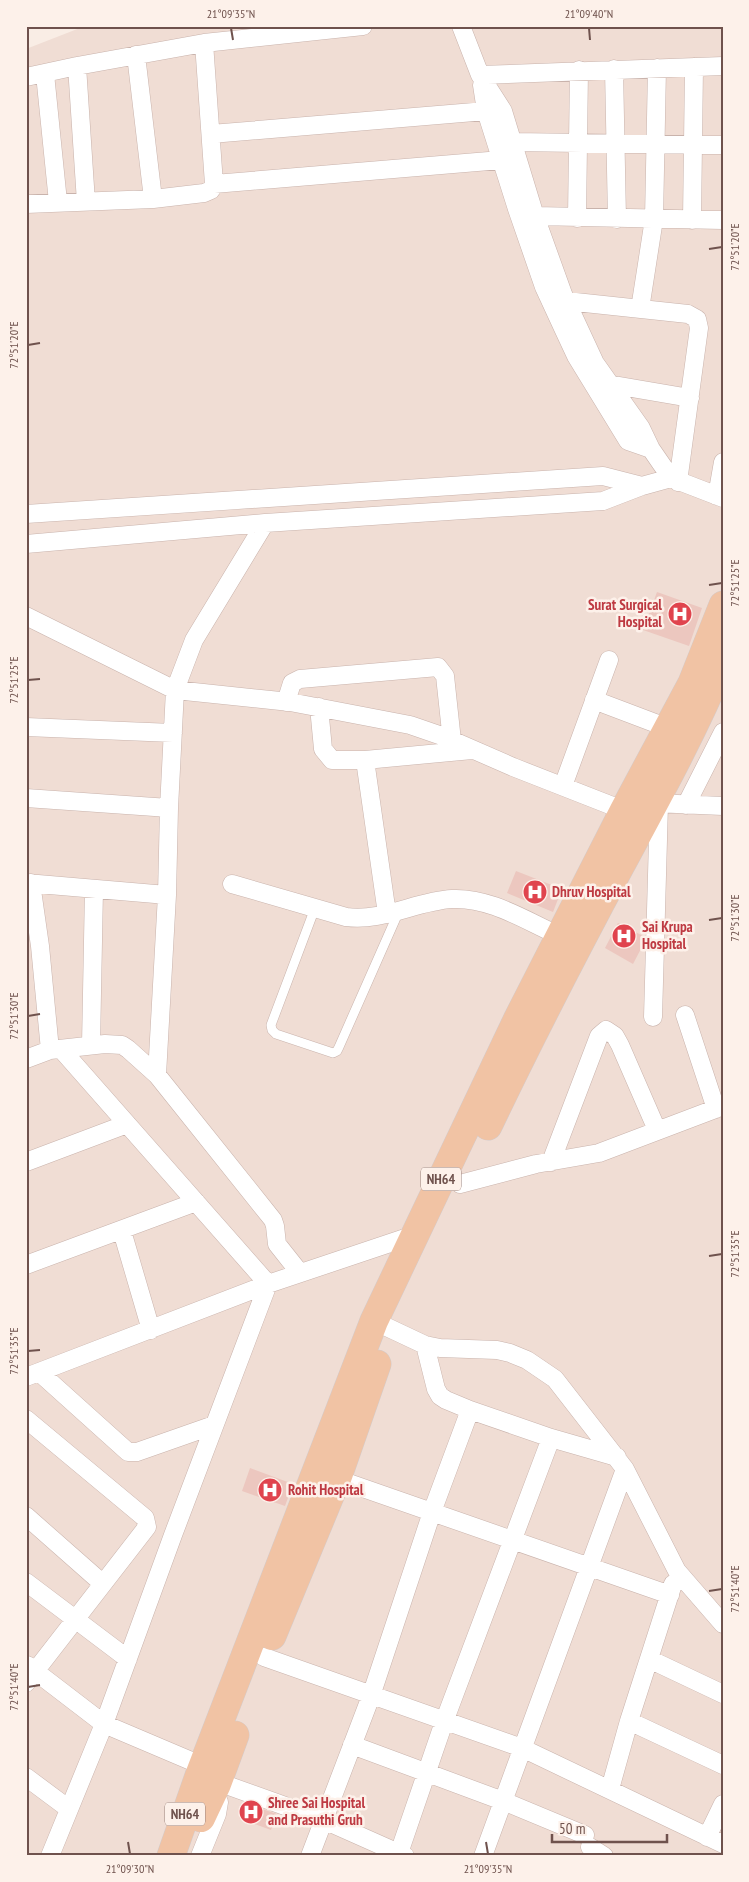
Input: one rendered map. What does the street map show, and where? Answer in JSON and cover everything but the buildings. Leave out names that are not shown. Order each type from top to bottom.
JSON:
[{"type":"main road","name":"NH64","points":[[184,1856],[209,1776],[414,1235],[518,1018],[560,936],[645,809],[668,728],[692,682],[723,605]]},
{"type":"main road","name":"NH64","points":[[170,1856],[264,1657],[337,1479],[381,1324],[460,1184],[537,1024],[645,809],[710,692],[723,661]]},
{"type":"street","points":[[26,77],[204,43],[363,26]]},
{"type":"street","points":[[461,26],[480,75],[503,112],[535,216],[566,301],[595,363],[640,428],[651,449],[674,480]]},
{"type":"street","points":[[26,204],[153,199],[211,190],[214,184],[204,43]]},
{"type":"street","points":[[136,55],[153,199]]},
{"type":"street","points":[[77,66],[86,202]]},
{"type":"street","points":[[480,75],[723,66]]},
{"type":"street","points":[[692,220],[694,67]]},
{"type":"street","points":[[640,309],[654,219],[657,68]]},
{"type":"street","points":[[577,218],[579,70]]},
{"type":"street","points":[[614,70],[617,219]]},
{"type":"street","points":[[45,74],[58,202]]},
{"type":"street","points":[[480,75],[486,111],[544,287],[576,356],[628,442],[651,449]]},
{"type":"street","points":[[211,134],[486,111]]},
{"type":"street","points":[[513,142],[723,145]]},
{"type":"street","points":[[214,184],[501,160]]},
{"type":"street","points":[[535,216],[723,220]]},
{"type":"street","points":[[566,301],[688,314],[699,322],[690,398],[674,480]]},
{"type":"street","points":[[608,384],[690,398]]},
{"type":"street","points":[[26,544],[265,523],[603,501],[642,486],[674,480],[720,497],[723,462]]},
{"type":"street","points":[[26,514],[603,476],[642,486]]},
{"type":"street","points":[[157,1075],[167,895],[175,690],[197,634],[265,523]]},
{"type":"street","points":[[26,616],[175,690],[286,702],[410,725],[563,786],[645,809],[686,805],[723,806]]},
{"type":"street","points":[[563,786],[609,660]]},
{"type":"street","points":[[286,702],[292,683],[300,680],[438,667],[445,676],[452,741]]},
{"type":"street","points":[[594,700],[668,728]]},
{"type":"street","points":[[319,707],[321,744],[328,757],[332,760],[365,760],[473,750]]},
{"type":"street","points":[[26,727],[173,733]]},
{"type":"street","points":[[686,805],[723,732]]},
{"type":"street","points":[[365,760],[393,913]]},
{"type":"street","points":[[26,798],[169,808]]},
{"type":"street","points":[[645,809],[653,1017]]},
{"type":"street","points":[[167,895],[29,883],[33,949],[55,1049],[127,1124],[268,1284]]},
{"type":"street","points":[[232,884],[356,919],[393,913],[451,899],[479,900],[560,936]]},
{"type":"street","points":[[91,1045],[94,889]]},
{"type":"street","points":[[460,1184],[551,1162],[599,1153],[719,1108],[685,1015]]},
{"type":"street","points":[[551,1162],[598,1036],[606,1030],[615,1036],[620,1045],[657,1130]]},
{"type":"street","points":[[26,1059],[55,1049],[105,1044],[122,1045],[157,1075],[273,1220],[277,1244],[300,1273]]},
{"type":"street","points":[[26,1162],[127,1124]]},
{"type":"street","points":[[26,1265],[196,1202]]},
{"type":"street","points":[[122,1231],[150,1330]]},
{"type":"street","points":[[30,1372],[150,1330],[268,1284],[414,1235]]},
{"type":"street","points":[[50,1856],[104,1724],[268,1284]]},
{"type":"street","points":[[381,1324],[425,1345],[440,1348],[497,1350],[527,1360],[555,1379],[621,1463],[677,1570],[723,1624]]},
{"type":"street","points":[[425,1345],[436,1389],[440,1396],[470,1410],[621,1463]]},
{"type":"street","points":[[30,1372],[128,1452],[137,1452],[214,1425]]},
{"type":"street","points":[[310,1856],[371,1696],[432,1512],[470,1410]]},
{"type":"street","points":[[26,1419],[147,1521],[147,1527],[76,1619],[29,1673],[104,1724],[209,1776],[324,1820],[401,1855],[444,1722],[552,1438]]},
{"type":"street","points":[[483,1856],[589,1567],[621,1463]]},
{"type":"street","points":[[337,1479],[670,1594]]},
{"type":"street","points":[[26,1516],[102,1583]]},
{"type":"street","points":[[610,1789],[629,1721],[677,1570]]},
{"type":"street","points":[[26,1582],[128,1659]]},
{"type":"street","points":[[264,1657],[522,1748],[723,1844]]},
{"type":"street","points":[[649,1659],[723,1694]]},
{"type":"street","points":[[629,1721],[723,1765]]},
{"type":"street","points":[[352,1745],[503,1801],[593,1846]]},
{"type":"street","points":[[157,1856],[182,1796],[209,1776]]},
{"type":"street","points":[[200,1856],[218,1808],[209,1776]]},
{"type":"street","points":[[26,1777],[69,1809]]},
{"type":"street","points":[[707,1837],[723,1804]]},
{"type":"lane","points":[[314,908],[271,1025],[272,1030],[276,1034],[333,1053],[339,1047],[393,913]]},
{"type":"shaded area","points":[[85,26],[723,26],[723,1856],[26,1856],[26,49]]},
{"type":"place","name":"Surat Surgical Hospital","points":[[680,614]]},
{"type":"place","name":"Dhruv Hospital","points":[[535,892]]},
{"type":"place","name":"Sai Krupa Hospital","points":[[624,936]]},
{"type":"place","name":"Rohit Hospital","points":[[270,1490]]},
{"type":"place","name":"Shree Sai Hospital and Prasuthi Gruh","points":[[251,1812]]}]
